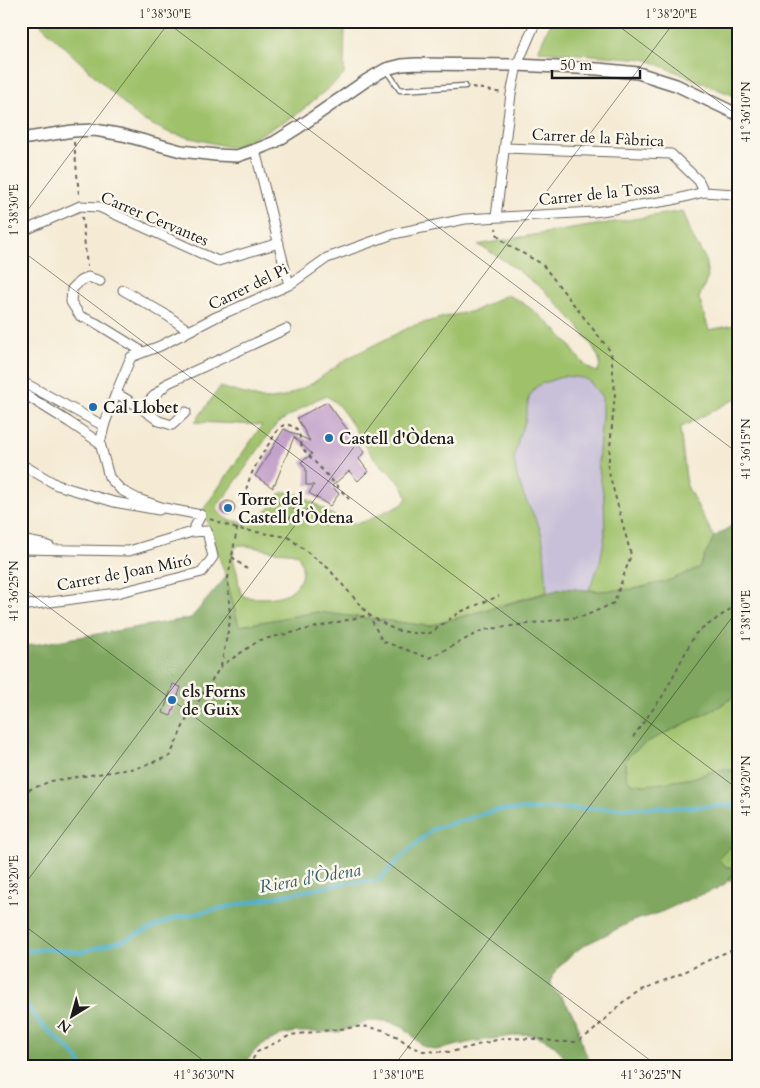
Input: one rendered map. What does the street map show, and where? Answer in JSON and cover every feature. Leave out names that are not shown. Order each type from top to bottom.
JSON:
[{"type":"street","points":[[496,217],[511,94],[517,65],[536,21]]},
{"type":"street","points":[[21,139],[95,130],[123,135],[181,151],[237,156],[275,142],[367,80],[386,70],[402,65],[416,64],[517,65],[638,73],[676,85],[739,114]]},
{"type":"street","name":"Carrer de la Fàbrica","points":[[505,148],[671,154],[700,181],[704,192]]},
{"type":"street","points":[[255,150],[289,285]]},
{"type":"street","name":"Carrer de la Tossa","points":[[496,217],[594,212],[673,200],[704,192],[734,194],[739,191]]},
{"type":"street","name":"Carrer Cervantes","points":[[21,232],[80,206],[98,207],[218,261],[279,244]]},
{"type":"street","name":"Carrer del Pi","points":[[100,443],[104,426],[131,357],[160,346],[216,317],[289,285],[327,258],[393,234],[465,219],[496,217]]},
{"type":"street","points":[[100,281],[88,277],[80,281],[72,289],[71,302],[80,316],[96,323],[143,352]]},
{"type":"street","points":[[122,290],[168,316],[189,331]]},
{"type":"street","points":[[140,408],[168,383],[286,329]]},
{"type":"street","points":[[21,381],[104,426]]},
{"type":"street","points":[[21,392],[100,443],[109,477],[121,490],[138,499],[164,508],[201,515],[192,532],[129,551],[21,549]]},
{"type":"street","points":[[116,393],[160,421],[172,425],[186,412]]},
{"type":"street","points":[[21,464],[57,485],[114,502],[149,509],[186,512]]},
{"type":"street","name":"Carrer de Joan Miró","points":[[21,606],[117,593],[202,572],[212,557],[207,531],[192,532]]},
{"type":"street","points":[[21,540],[59,550]]},
{"type":"lane","points":[[386,70],[400,90],[465,86]]},
{"type":"path","points":[[465,86],[511,94]]},
{"type":"path","points":[[201,515],[236,529],[288,537],[328,568],[369,615],[382,642],[429,658],[483,630],[585,616],[614,602],[631,555],[608,469],[615,393],[611,352],[542,264],[506,244],[497,234],[496,217]]},
{"type":"path","points":[[236,529],[259,520],[293,518],[299,514],[288,504],[262,500],[246,491],[251,474],[277,431],[287,424],[296,428],[302,448],[350,499]]},
{"type":"path","points":[[21,793],[51,781],[137,768],[170,756],[185,722],[221,666],[230,621],[228,578],[236,529]]},
{"type":"path","points":[[232,558],[247,569]]},
{"type":"path","points":[[221,666],[260,640],[369,615],[395,630],[412,634],[430,633],[460,612],[499,596]]},
{"type":"path","points":[[634,737],[664,694],[695,634],[739,603]]},
{"type":"path","points":[[251,1067],[251,1062],[257,1052],[292,1035],[364,1026],[383,1030],[398,1037],[410,1046],[423,1051],[451,1052],[504,1038],[576,1042],[592,1032],[623,1002],[642,990],[719,955],[739,948]]},
{"type":"shaded area","points":[[564,376],[583,378],[589,381],[602,397],[598,463],[604,499],[605,535],[600,562],[589,590],[564,588],[547,592],[542,536],[517,477],[514,458],[520,433],[525,422],[529,397],[536,387],[541,384]]},
{"type":"green space","points":[[37,21],[345,21],[344,75],[295,116],[233,148],[170,133],[140,119]]},
{"type":"green space","points":[[551,21],[739,21],[739,98],[645,59],[538,51]]},
{"type":"green space","points":[[683,211],[693,238],[705,258],[708,277],[699,298],[709,330],[739,324],[739,397],[680,428],[687,486],[714,537],[699,568],[667,582],[648,587],[619,591],[589,590],[600,562],[605,535],[604,499],[598,463],[602,397],[589,381],[583,378],[564,376],[536,387],[529,397],[525,422],[520,433],[514,458],[517,477],[542,536],[547,592],[429,626],[317,612],[239,626],[226,577],[203,510],[262,425],[195,422],[220,387],[266,400],[284,397],[313,383],[348,358],[412,326],[474,311],[507,295],[523,303],[547,322],[567,342],[587,367],[597,372],[600,365],[598,357],[586,336],[566,313],[527,277],[478,245]],"holes":[[[325,396],[331,399],[345,414],[375,459],[393,476],[405,491],[407,497],[404,503],[358,523],[332,515],[297,494],[284,492],[279,495],[265,513],[255,518],[245,521],[234,521],[223,517],[218,511],[217,506],[275,426],[312,402]],[[239,545],[297,554],[302,568],[299,582],[288,593],[280,596],[245,597],[240,588],[233,557],[234,549]]]},
{"type":"green space","points":[[739,521],[737,549],[739,555],[739,693],[715,709],[647,742],[630,754],[626,759],[625,765],[627,778],[631,783],[644,785],[693,778],[725,769],[739,772],[739,845],[729,848],[718,859],[725,866],[732,869],[733,873],[725,884],[716,889],[659,913],[633,921],[583,946],[562,963],[552,976],[551,984],[576,1019],[582,1045],[590,1062],[588,1067],[571,1067],[553,1044],[526,1034],[472,1042],[436,1050],[422,1046],[409,1032],[399,1025],[387,1021],[369,1021],[340,1032],[295,1032],[281,1035],[261,1045],[251,1055],[244,1067],[21,1067],[21,647],[191,618],[226,577],[239,626],[317,612],[429,626],[564,588],[598,591],[633,589],[667,581],[699,568],[714,537]]},
{"type":"green space","points":[[739,693],[739,772],[725,769],[693,778],[651,785],[631,783],[627,778],[625,761],[631,753],[652,739],[716,708]]},
{"type":"green space","points":[[739,845],[739,877],[728,881],[733,873],[718,859],[729,848]]},
{"type":"building","points":[[327,402],[364,452],[359,459],[368,471],[358,481],[349,471],[332,486],[339,494],[330,506],[309,493],[314,485],[306,485],[306,469],[301,462],[312,454],[294,437],[275,484],[273,484],[273,488],[255,476],[284,429],[310,441],[297,418]]},
{"type":"building","name":"Torre del Castell d'Òdena","points":[[228,501],[233,503],[235,508],[233,513],[228,515],[223,513],[221,508],[223,503]]},
{"type":"building","name":"els Forns de Guix","points":[[173,684],[181,687],[171,716],[163,713]]},
{"type":"waterway","name":"Riera d'Òdena","points":[[21,952],[47,949],[81,952],[124,940],[175,918],[350,882],[378,881],[399,859],[433,829],[497,810],[739,805]]},
{"type":"waterway","points":[[21,997],[40,1023],[75,1055],[83,1067]]},
{"type":"place","name":"Cal Llobet","points":[[93,407]]},
{"type":"place","name":"Castell d'Òdena","points":[[329,438]]},
{"type":"place","name":"Torre del Castell d'Òdena","points":[[228,508]]},
{"type":"place","name":"els Forns de Guix","points":[[172,700]]}]
